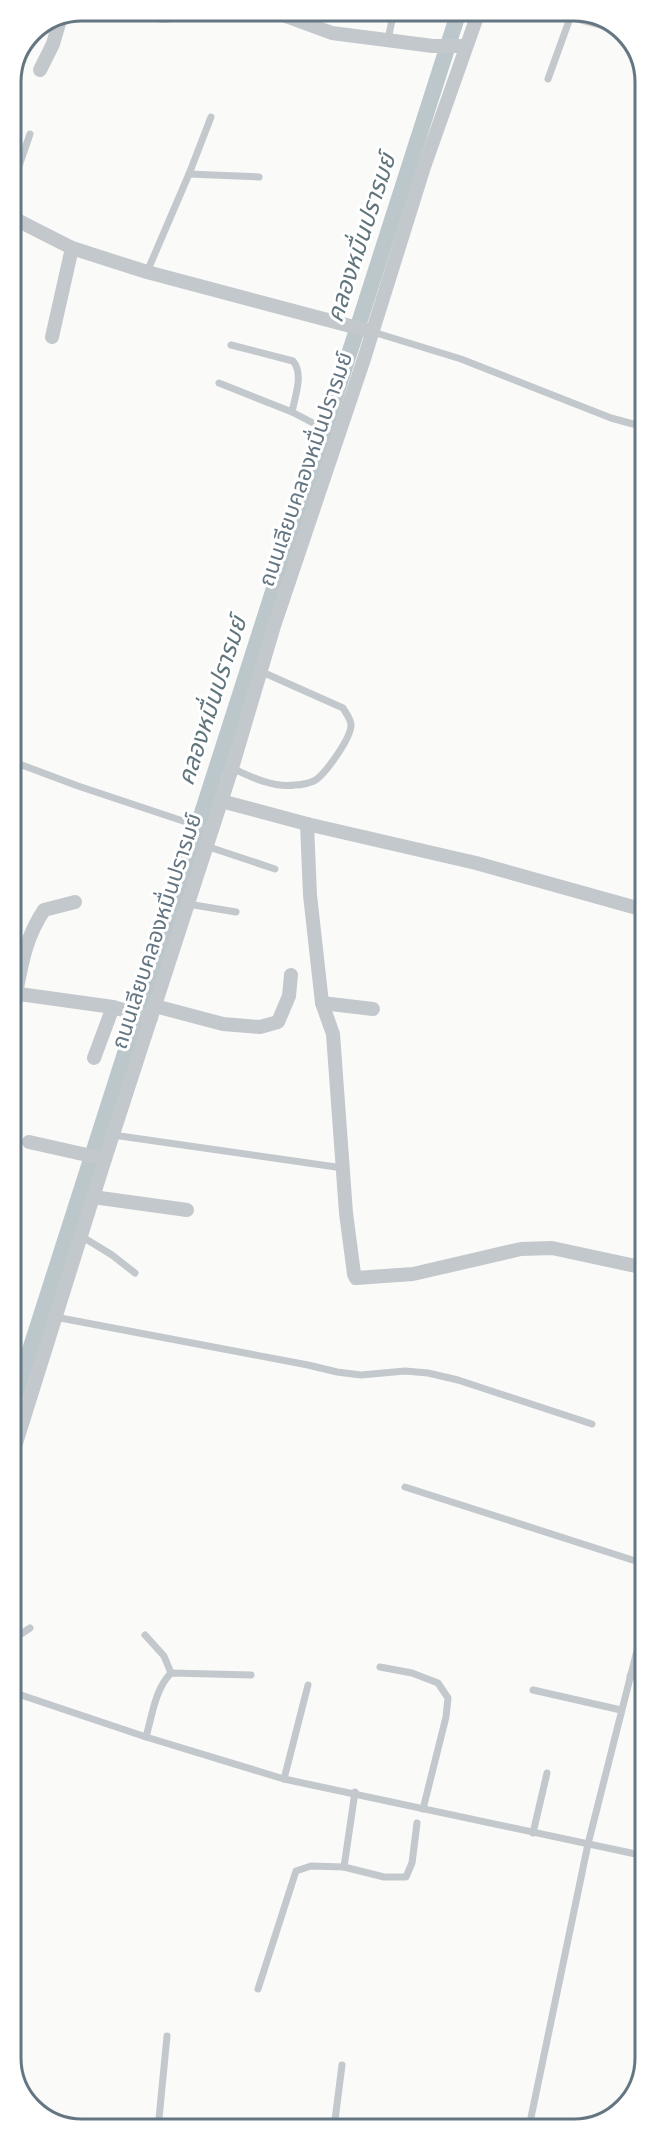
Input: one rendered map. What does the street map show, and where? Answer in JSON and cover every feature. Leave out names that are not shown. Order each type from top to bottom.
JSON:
[{"type":"street","points":[[301,21],[332,33],[433,46],[460,46]]},
{"type":"street","name":"ถนนเลียบคลองหมื่นปรารมย์","points":[[21,1405],[55,1317],[93,1197],[93,1156],[113,1135],[149,1013],[232,768],[334,430],[424,167],[460,46],[474,21]]},
{"type":"street","points":[[40,70],[53,44],[58,26]]},
{"type":"street","points":[[21,222],[72,248],[147,272],[367,330]]},
{"type":"street","points":[[51,337],[72,248]]},
{"type":"street","points":[[221,801],[307,824],[476,863],[635,907]]},
{"type":"street","points":[[307,824],[310,895],[322,1003],[333,1034],[346,1213],[356,1278],[413,1274],[520,1250],[552,1248],[635,1266]]},
{"type":"street","points":[[21,964],[27,939],[34,924],[45,910],[75,902]]},
{"type":"street","points":[[21,994],[260,1028],[278,1022],[289,996],[291,975]]},
{"type":"street","points":[[322,1003],[373,1010]]},
{"type":"street","points":[[94,1058],[117,1008]]},
{"type":"street","points":[[29,1142],[93,1156]]},
{"type":"street","points":[[93,1197],[187,1210]]},
{"type":"lane","points":[[388,39],[392,21]]},
{"type":"lane","points":[[548,79],[569,21]]},
{"type":"lane","points":[[147,272],[211,117]]},
{"type":"lane","points":[[21,160],[30,134]]},
{"type":"lane","points":[[189,174],[259,177]]},
{"type":"lane","points":[[367,330],[462,360],[611,418],[635,425]]},
{"type":"lane","points":[[231,345],[293,361],[299,375],[292,412]]},
{"type":"lane","points":[[219,383],[334,430]]},
{"type":"lane","points":[[232,768],[254,779],[275,784],[294,786],[315,781],[329,767],[351,728],[349,717],[343,708],[260,671]]},
{"type":"lane","points":[[21,765],[210,830]]},
{"type":"lane","points":[[205,846],[275,868]]},
{"type":"lane","points":[[187,904],[236,912]]},
{"type":"lane","points":[[113,1135],[343,1168]]},
{"type":"lane","points":[[81,1236],[135,1273]]},
{"type":"lane","points":[[55,1317],[338,1372],[361,1375],[405,1371],[428,1373],[458,1380],[592,1424]]},
{"type":"lane","points":[[405,1487],[635,1561]]},
{"type":"lane","points":[[21,1634],[30,1628]]},
{"type":"lane","points":[[145,1635],[164,1656],[171,1673]]},
{"type":"lane","points":[[531,2119],[588,1844],[635,1657]]},
{"type":"lane","points":[[380,1667],[412,1673],[438,1683],[448,1698],[446,1717],[423,1809]]},
{"type":"lane","points":[[171,1673],[251,1675]]},
{"type":"lane","points":[[146,1737],[155,1703],[165,1680],[171,1673]]},
{"type":"lane","points":[[630,1676],[635,1677]]},
{"type":"lane","points":[[284,1779],[308,1685]]},
{"type":"lane","points":[[533,1690],[621,1710]]},
{"type":"lane","points":[[21,1695],[146,1737],[284,1779],[355,1792],[423,1809],[635,1854]]},
{"type":"lane","points":[[533,1833],[547,1773]]},
{"type":"lane","points":[[344,1867],[355,1792]]},
{"type":"lane","points":[[258,1989],[296,1871],[311,1866],[344,1867],[384,1877],[406,1877],[412,1863],[417,1823]]},
{"type":"lane","points":[[159,2119],[167,2036]]},
{"type":"lane","points":[[335,2119],[342,2065]]},
{"type":"waterway","name":"คลองหมื่นปรารมย์","points":[[21,1378],[456,21]]}]
